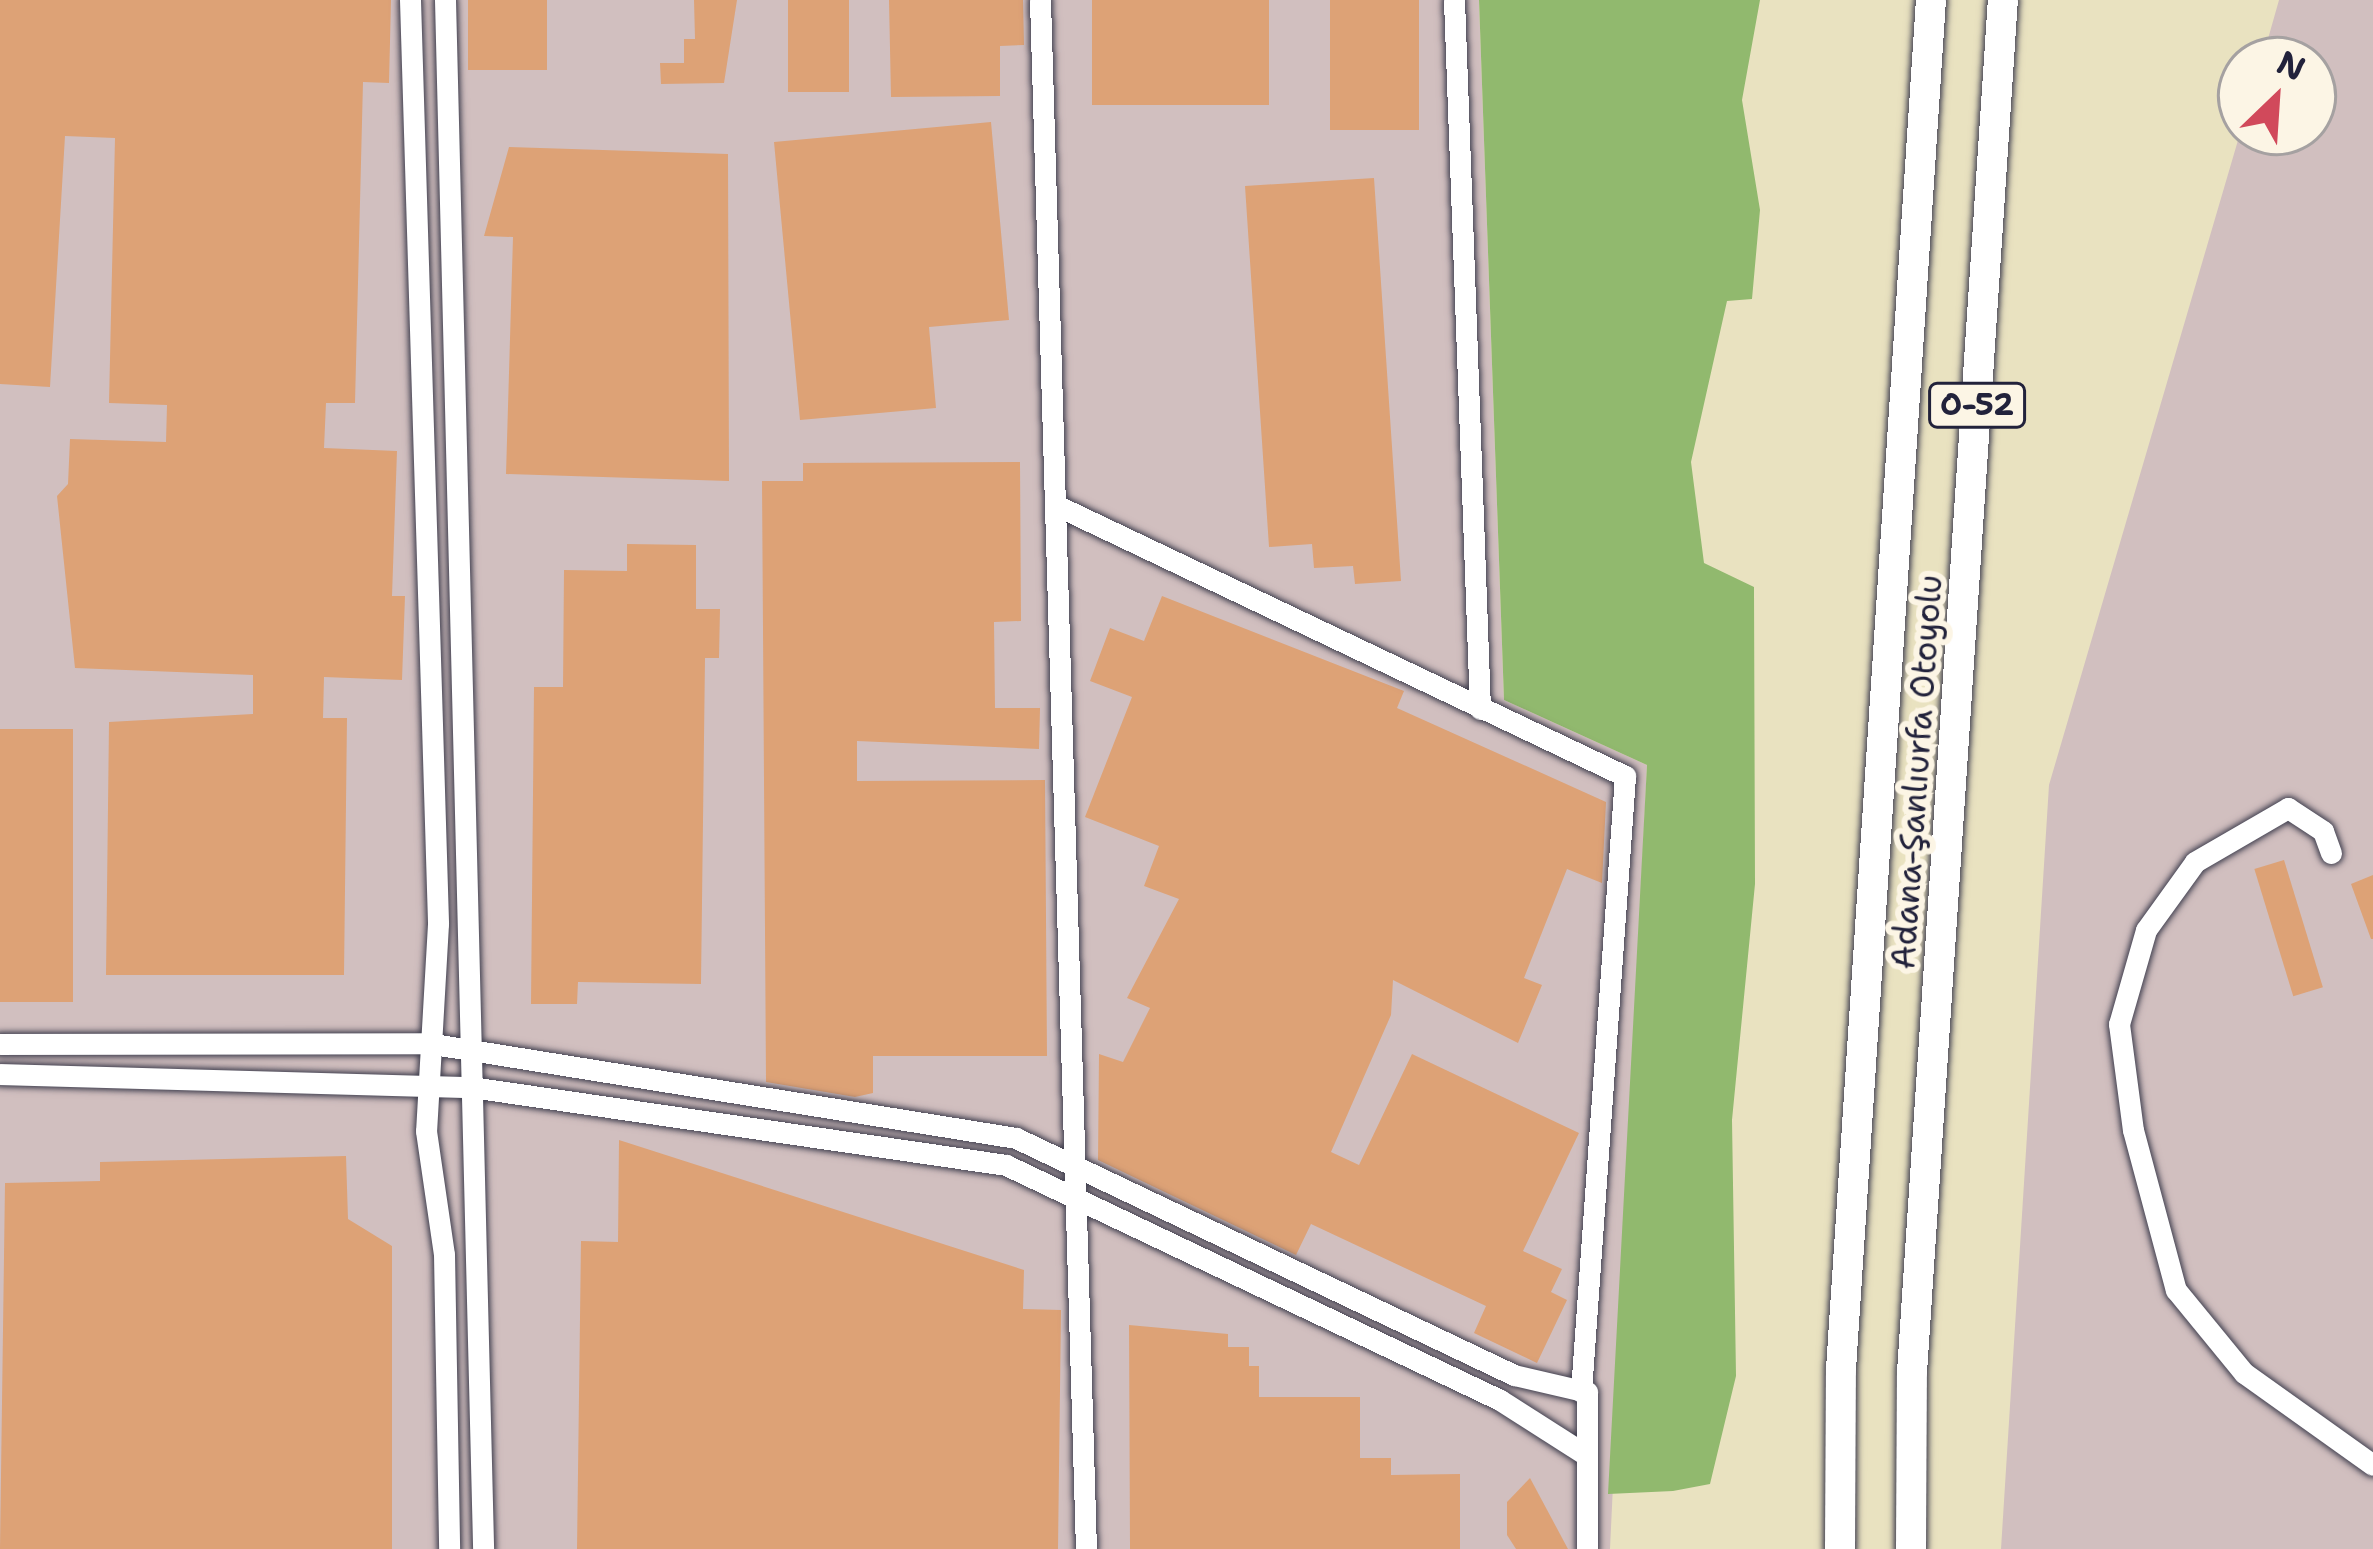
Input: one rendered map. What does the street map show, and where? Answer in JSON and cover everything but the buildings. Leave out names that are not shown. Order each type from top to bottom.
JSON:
[{"type":"highway","name":"Adana-Şanlıurfa Otoyolu","points":[[1840,1549],[1841,1369],[1931,0]]},
{"type":"highway","name":"Adana-Şanlıurfa Otoyolu","points":[[1911,1549],[1912,1372],[2002,0]]},
{"type":"street","points":[[410,0],[438,924],[427,1043],[449,1549]]},
{"type":"street","points":[[445,0],[483,1549]]},
{"type":"street","points":[[1040,0],[1060,507],[1072,1168],[1086,1549]]},
{"type":"street","points":[[1454,0],[1480,709]]},
{"type":"street","points":[[1060,507],[1625,776],[1584,1392],[1588,1549]]},
{"type":"street","points":[[2331,853],[2323,831],[2288,808],[2195,862],[2146,929],[2119,1024],[2132,1130],[2176,1290],[2244,1373],[2373,1465]]},
{"type":"street","points":[[0,1044],[97,1048],[427,1043],[470,1055],[1016,1138],[1514,1375],[1584,1392]]},
{"type":"street","points":[[96,1075],[97,1048]]},
{"type":"street","points":[[0,1074],[471,1087],[986,1161],[1500,1400],[1583,1453]]},
{"type":"shaded area","points":[[0,0],[1479,0],[1504,700],[1647,765],[1610,1549],[0,1549]]},
{"type":"shaded area","points":[[2279,0],[2373,0],[2373,1549],[2001,1549],[2049,785],[2233,156],[2337,156],[2337,36],[2269,36]]},
{"type":"green space","points":[[1479,0],[1760,0],[1742,100],[1760,210],[1752,299],[1727,301],[1691,462],[1704,563],[1754,587],[1755,884],[1732,1120],[1736,1376],[1710,1484],[1673,1491],[1608,1494],[1647,765],[1504,700]]}]
